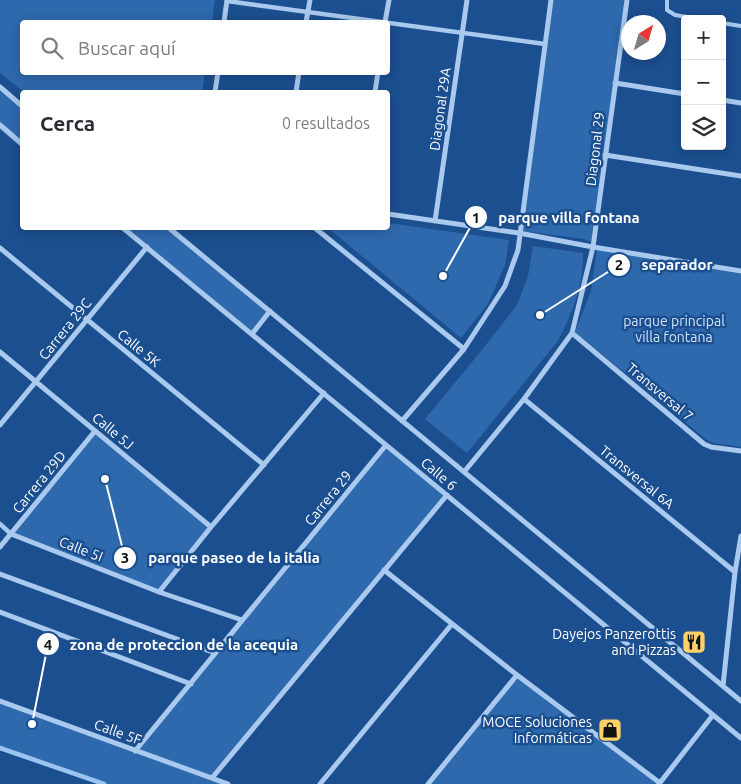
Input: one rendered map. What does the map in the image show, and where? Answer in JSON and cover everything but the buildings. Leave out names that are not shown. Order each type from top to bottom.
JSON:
[{"type":"street","points":[[224,20],[227,0],[370,20]]},
{"type":"street","points":[[306,20],[310,0]]},
{"type":"street","points":[[386,20],[389,0]]},
{"type":"street","name":"Diagonal 29A","points":[[435,221],[467,0]]},
{"type":"street","points":[[402,420],[464,349],[505,286],[518,250],[551,0]]},
{"type":"street","name":"Diagonal 29","points":[[464,472],[524,399],[572,333],[593,247],[614,83],[627,0]]},
{"type":"street","points":[[390,23],[545,44]]},
{"type":"street","points":[[215,90],[218,75]]},
{"type":"street","points":[[296,90],[299,75]]},
{"type":"street","points":[[375,90],[378,75]]},
{"type":"street","points":[[614,83],[681,93]]},
{"type":"street","points":[[0,87],[20,104]]},
{"type":"street","points":[[726,100],[741,102]]},
{"type":"street","points":[[0,125],[20,142]]},
{"type":"street","points":[[605,155],[741,176]]},
{"type":"street","points":[[390,214],[519,233],[741,271]]},
{"type":"street","name":"Calle 6","points":[[126,230],[741,738]]},
{"type":"street","name":"Calle 6","points":[[171,230],[741,701]]},
{"type":"street","points":[[317,230],[464,349]]},
{"type":"street","name":"Carrera 29C","points":[[0,425],[147,247]]},
{"type":"street","name":"Calle 5K","points":[[0,248],[264,465]]},
{"type":"street","points":[[252,334],[270,311]]},
{"type":"street","name":"Transversal 7","points":[[572,333],[704,444],[711,447],[741,451]]},
{"type":"street","name":"Calle 5J","points":[[0,352],[211,527]]},
{"type":"street","points":[[159,592],[324,393]]},
{"type":"street","name":"Transversal 6A","points":[[524,399],[735,572]]},
{"type":"street","name":"Carrera 29D","points":[[0,547],[95,431]]},
{"type":"street","name":"Carrera 29","points":[[135,751],[386,445]]},
{"type":"street","points":[[212,778],[447,495]]},
{"type":"street","name":"Calle 5I","points":[[0,524],[11,534],[159,592],[242,620]]},
{"type":"street","points":[[723,686],[735,572],[741,536]]},
{"type":"street","points":[[384,570],[660,784],[713,715]]},
{"type":"street","points":[[0,574],[215,653]]},
{"type":"street","points":[[0,612],[191,684]]},
{"type":"street","points":[[320,784],[452,624]]},
{"type":"street","points":[[428,784],[517,675]]},
{"type":"street","name":"Calle 5F","points":[[0,700],[228,784]]},
{"type":"lane","points":[[667,0],[667,10],[681,16]]},
{"type":"lane","points":[[726,24],[741,26]]},
{"type":"green space","points":[[0,0],[215,0],[212,20],[20,20],[20,75],[205,75],[202,90],[21,90],[0,73]]},
{"type":"green space","points":[[552,0],[627,0],[625,15],[621,15],[621,40],[591,242],[584,239],[523,231]]},
{"type":"green space","points":[[0,87],[20,104],[20,146],[0,130]]},
{"type":"green space","points":[[390,223],[509,240],[505,265],[488,304],[461,338],[330,230],[390,230]]},
{"type":"green space","points":[[123,230],[171,230],[270,311],[252,334]]},
{"type":"green space","points":[[533,246],[583,253],[583,265],[576,299],[568,321],[557,342],[467,453],[425,419],[517,305],[528,276]]},
{"type":"green space","name":"parque principal villa fontana","points":[[597,249],[741,274],[741,447],[713,443],[707,440],[575,332],[591,291]]},
{"type":"green space","points":[[95,431],[211,527],[159,592],[11,534]]},
{"type":"green space","points":[[386,445],[447,495],[212,778],[228,784],[104,784],[0,748],[0,701],[135,751]]},
{"type":"green space","points":[[517,675],[659,784],[428,784]]},
{"type":"waterway","points":[[0,748],[104,784]]},
{"type":"place","name":"parque villa fontana","points":[[443,276]]},
{"type":"place","name":"separador","points":[[540,315]]},
{"type":"place","name":"parque paseo de la italia","points":[[105,479]]},
{"type":"place","name":"Dayejos Panzerottis and Pizzas","points":[[694,642]]},
{"type":"place","name":"zona de proteccion de la acequia","points":[[32,724]]},
{"type":"place","name":"MOCE Soluciones Informáticas","points":[[610,730]]}]
